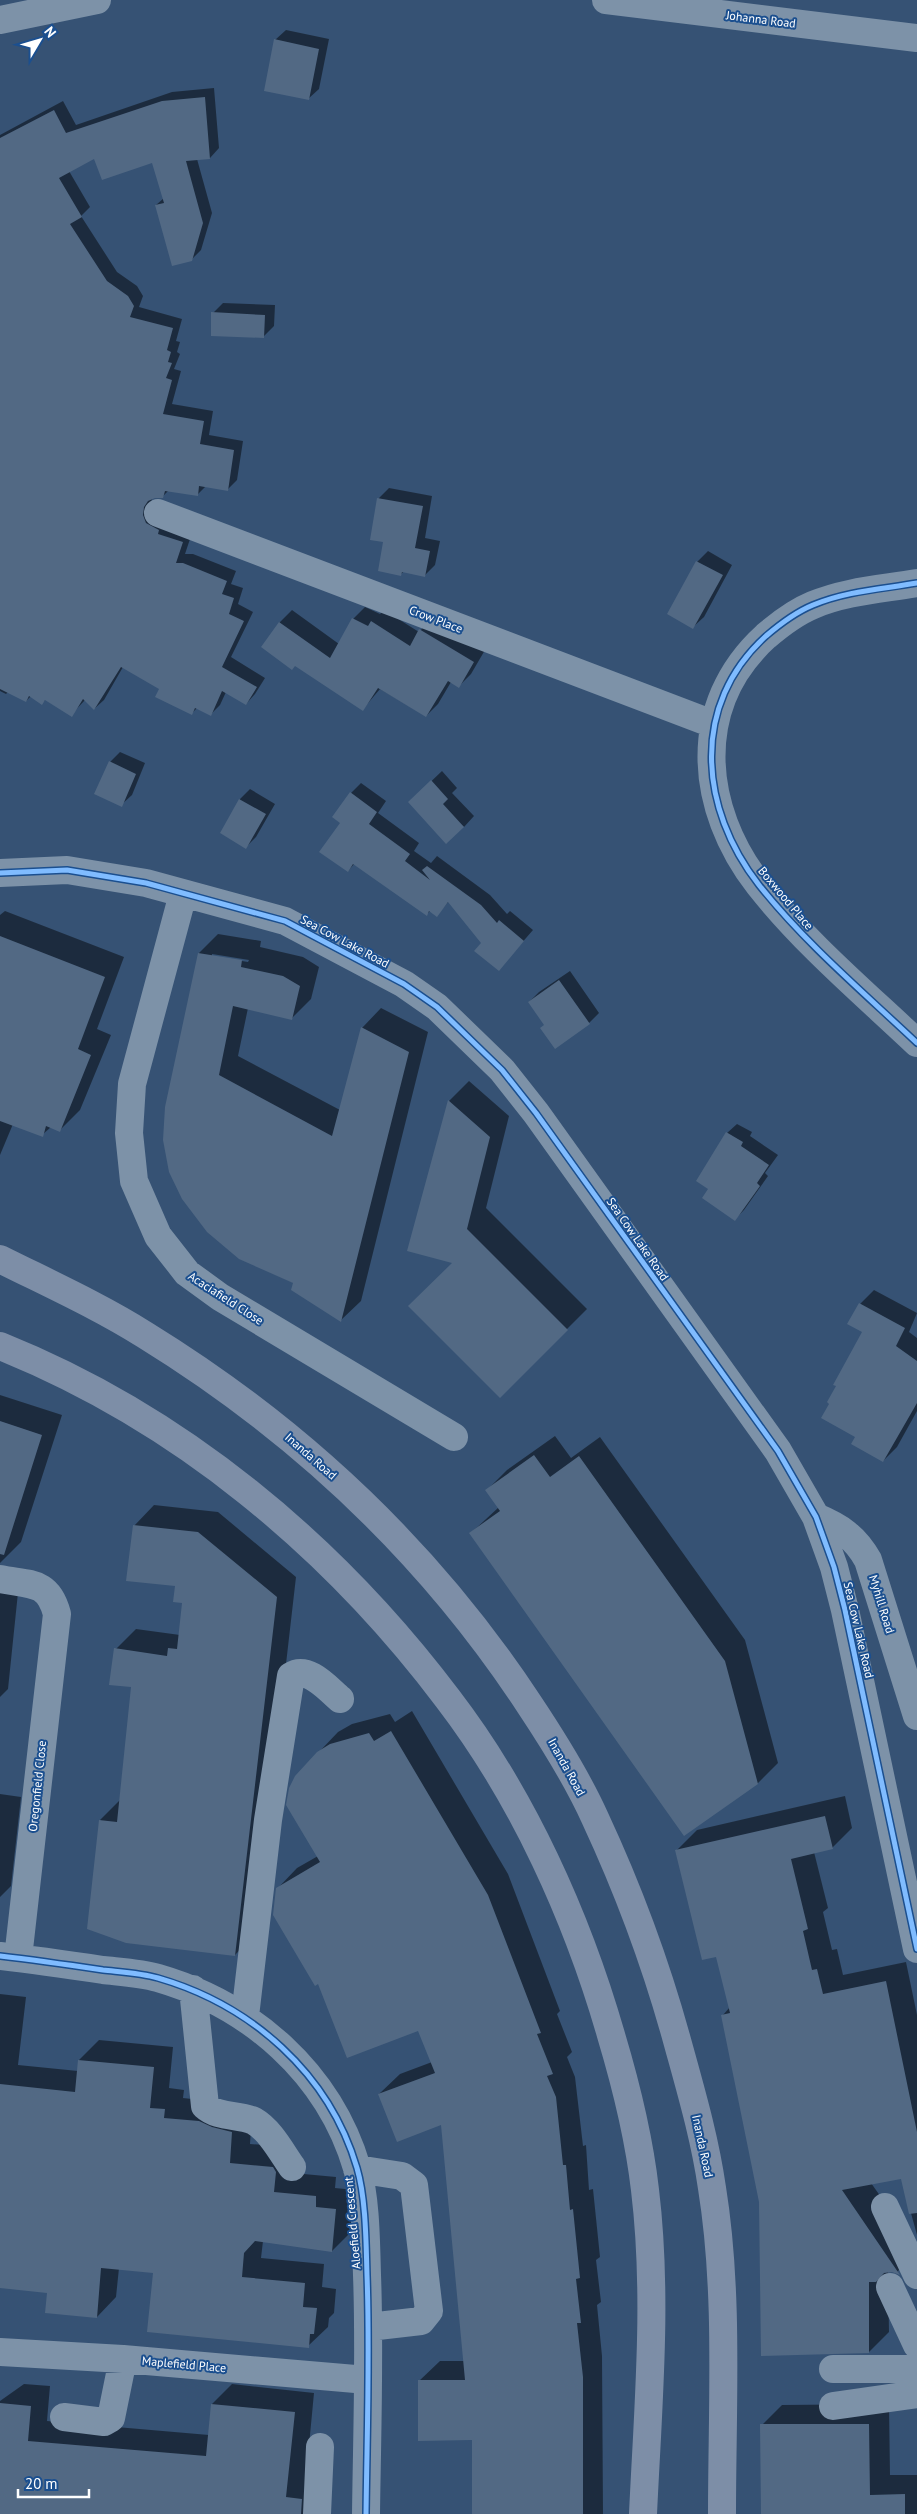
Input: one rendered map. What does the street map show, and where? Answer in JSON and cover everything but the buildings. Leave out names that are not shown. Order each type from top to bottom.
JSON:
[{"type":"main road","name":"Inanda Road","points":[[0,1259],[144,1334],[268,1420],[320,1463],[385,1523],[456,1603],[500,1660],[552,1738],[594,1815],[634,1907],[666,2000],[694,2100],[712,2187],[721,2271],[722,2514]]},
{"type":"main road","points":[[0,1346],[76,1382],[143,1419],[210,1461],[284,1520],[339,1574],[400,1640],[449,1700],[499,1776],[542,1854],[579,1935],[628,2092],[645,2189],[652,2282],[651,2349],[643,2514]]},
{"type":"street","points":[[0,20],[97,0]]},
{"type":"street","name":"Johanna Road","points":[[606,0],[917,38]]},
{"type":"street","name":"Crow Place","points":[[158,513],[713,724]]},
{"type":"street","name":"Boxwood Place","points":[[917,583],[844,595],[813,605],[780,624],[752,649],[731,676],[718,706],[713,724],[710,748],[713,780],[724,819],[737,848],[758,884],[826,957],[917,1043]]},
{"type":"street","name":"Sea Cow Lake Road","points":[[0,873],[67,870],[146,883],[285,921],[404,984],[437,1006],[502,1070],[536,1113],[778,1451],[816,1517],[834,1567],[845,1610],[917,1949]]},
{"type":"street","name":"Acaciafield Close","points":[[183,894],[132,1084],[130,1133],[134,1182],[158,1236],[187,1273],[220,1297],[454,1437]]},
{"type":"street","name":"Myhill Road","points":[[816,1517],[838,1526],[850,1535],[860,1546],[868,1560],[917,1716]]},
{"type":"street","name":"Oregonfield Close","points":[[0,1579],[40,1587],[53,1599],[57,1614],[9,1957]]},
{"type":"street","points":[[245,2016],[268,1820],[291,1676],[297,1673],[309,1674],[340,1699]]},
{"type":"street","name":"Aloefield Crescent","points":[[9,1957],[156,1977],[193,1989],[245,2016],[274,2038],[304,2069],[327,2102],[346,2138],[358,2169],[364,2224],[369,2327],[366,2514]]},
{"type":"street","points":[[193,1989],[205,2106],[212,2111],[248,2119],[259,2125],[292,2167]]},
{"type":"street","points":[[358,2169],[402,2176],[414,2184],[429,2311],[421,2321],[369,2327]]},
{"type":"street","points":[[885,2207],[917,2275]]},
{"type":"street","points":[[890,2287],[917,2345]]},
{"type":"street","name":"Maplefield Place","points":[[0,2352],[124,2359],[367,2380]]},
{"type":"street","points":[[64,2417],[104,2422],[111,2418],[124,2359]]},
{"type":"street","points":[[833,2369],[917,2369]]},
{"type":"street","points":[[833,2406],[917,2394]]},
{"type":"street","points":[[317,2514],[320,2447]]},
{"type":"cycle path","points":[[917,583],[851,593],[826,600],[794,615],[766,636],[741,663],[724,693],[715,725],[712,758],[715,791],[724,823],[739,855],[759,885],[815,947],[917,1043]]},
{"type":"cycle path","points":[[0,873],[67,870],[146,883],[285,921],[404,984],[437,1007],[502,1070],[536,1113],[778,1451],[816,1517],[834,1567],[845,1610],[917,1949]]},
{"type":"cycle path","points":[[0,1956],[145,1975],[192,1990],[224,2006],[254,2025],[282,2048],[306,2073],[327,2102],[344,2134],[357,2168],[364,2207],[368,2334],[366,2514]]}]
